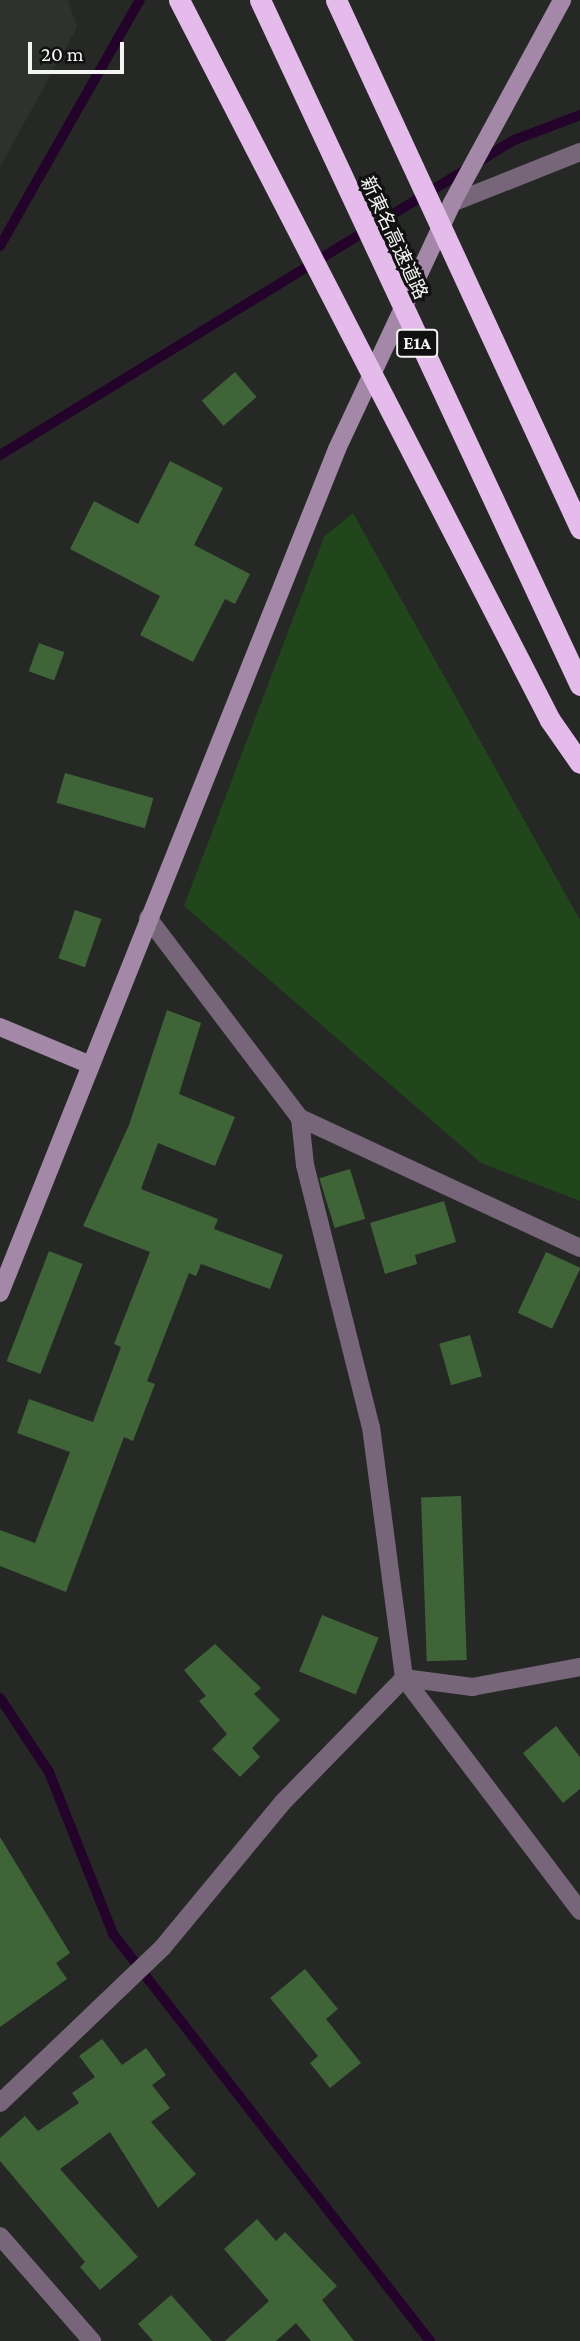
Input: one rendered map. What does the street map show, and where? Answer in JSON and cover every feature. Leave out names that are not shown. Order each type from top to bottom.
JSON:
[{"type":"highway","points":[[179,0],[550,720],[580,763]]},
{"type":"highway","name":"新東名高速道路","points":[[260,0],[580,685]]},
{"type":"highway","points":[[336,0],[580,528]]},
{"type":"street","points":[[0,1293],[88,1064],[337,449],[452,203],[562,0]]},
{"type":"street","points":[[452,203],[580,152]]},
{"type":"street","points":[[148,918],[300,1118],[580,1248]]},
{"type":"street","points":[[0,1027],[88,1064]]},
{"type":"street","points":[[300,1118],[305,1165],[374,1439],[404,1678],[580,1912]]},
{"type":"street","points":[[404,1678],[472,1687],[580,1667]]},
{"type":"street","points":[[0,2103],[163,1947],[283,1802],[404,1678]]},
{"type":"street","points":[[0,2236],[92,2341]]},
{"type":"shaded area","points":[[0,0],[68,0],[77,27],[0,167]]},
{"type":"green space","points":[[353,513],[580,920],[580,1201],[481,1163],[184,906],[324,537]]},
{"type":"building","points":[[235,372],[257,397],[223,426],[202,401]]},
{"type":"building","points":[[170,461],[223,488],[194,545],[250,574],[235,604],[225,599],[193,662],[140,635],[160,596],[70,549],[94,501],[138,524]]},
{"type":"building","points":[[39,643],[64,652],[54,680],[29,671]]},
{"type":"building","points":[[65,773],[153,798],[145,828],[56,803]]},
{"type":"building","points":[[75,910],[101,919],[85,967],[58,958]]},
{"type":"building","points":[[167,1010],[201,1023],[179,1094],[235,1117],[215,1166],[158,1143],[141,1189],[218,1219],[214,1229],[283,1255],[270,1289],[201,1264],[196,1276],[189,1273],[147,1381],[155,1384],[133,1441],[124,1437],[66,1592],[0,1566],[0,1530],[35,1543],[70,1452],[17,1433],[29,1399],[93,1422],[121,1347],[114,1344],[150,1252],[83,1226],[129,1125]]},
{"type":"building","points":[[350,1169],[365,1219],[335,1228],[319,1178]]},
{"type":"building","points":[[444,1201],[456,1242],[415,1255],[417,1264],[385,1274],[370,1223]]},
{"type":"building","points":[[49,1251],[83,1264],[40,1374],[7,1361]]},
{"type":"building","points":[[546,1252],[580,1268],[552,1329],[518,1313]]},
{"type":"building","points":[[470,1335],[482,1376],[451,1385],[439,1344]]},
{"type":"building","points":[[461,1496],[467,1660],[427,1661],[421,1497]]},
{"type":"building","points":[[322,1615],[379,1638],[356,1694],[299,1672]]},
{"type":"building","points":[[215,1644],[261,1688],[254,1694],[280,1720],[252,1748],[260,1757],[240,1777],[212,1749],[227,1734],[199,1701],[206,1696],[184,1670]]},
{"type":"building","points":[[556,1726],[580,1757],[580,1789],[563,1803],[523,1753]]},
{"type":"building","points":[[0,1837],[70,1953],[56,1963],[67,1979],[0,2027]]},
{"type":"building","points":[[305,1969],[338,2009],[326,2019],[361,2063],[330,2088],[310,2063],[318,2056],[270,1998]]},
{"type":"building","points":[[102,2039],[122,2065],[146,2048],[166,2075],[152,2085],[170,2108],[151,2122],[196,2174],[158,2208],[110,2132],[60,2169],[138,2257],[100,2290],[80,2267],[85,2262],[0,2161],[0,2138],[25,2116],[38,2131],[79,2103],[72,2093],[95,2077],[79,2056]]},
{"type":"building","points":[[257,2219],[276,2241],[285,2232],[337,2286],[322,2300],[354,2341],[311,2341],[296,2323],[276,2341],[225,2341],[269,2301],[224,2249]]},
{"type":"building","points":[[171,2295],[212,2341],[153,2341],[138,2324]]},
{"type":"waterway","points":[[0,246],[140,0]]},
{"type":"waterway","points":[[0,455],[514,140],[580,115]]},
{"type":"waterway","points":[[0,1698],[49,1772],[113,1934],[430,2341]]}]
